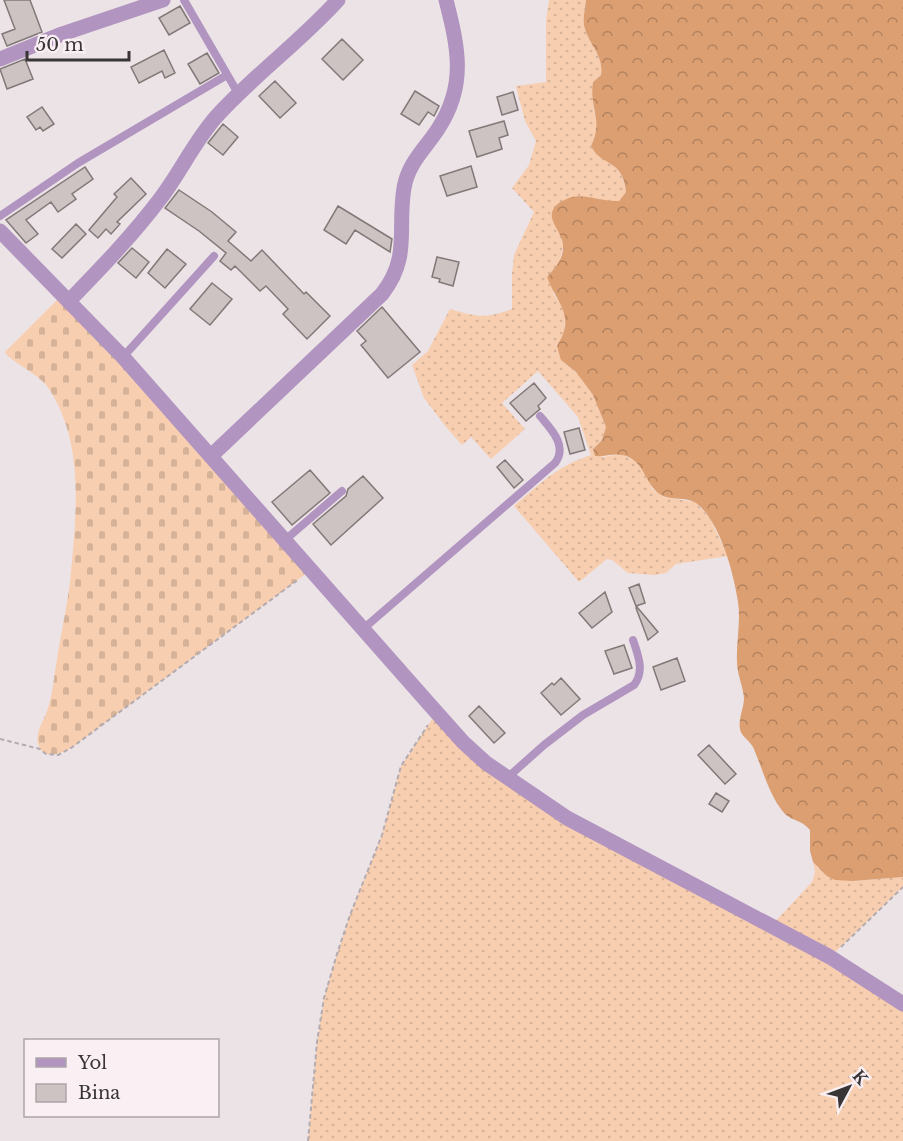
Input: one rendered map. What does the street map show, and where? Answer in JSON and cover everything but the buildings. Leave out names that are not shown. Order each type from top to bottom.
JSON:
[{"type":"street","points":[[0,59],[62,34],[163,0]]},
{"type":"street","points":[[69,301],[111,257],[160,199],[200,137],[216,117],[290,49],[338,0]]},
{"type":"street","points":[[211,456],[382,294],[393,280],[401,257],[404,188],[409,170],[442,123],[450,109],[456,90],[459,68],[456,39],[446,0]]},
{"type":"street","points":[[0,231],[123,357],[464,742],[507,778],[567,818],[830,957],[903,1004]]},
{"type":"lane","points":[[184,0],[239,95]]},
{"type":"lane","points":[[0,216],[78,163],[227,75]]},
{"type":"lane","points":[[123,357],[214,256]]},
{"type":"lane","points":[[363,629],[555,463],[560,447],[552,431],[540,416]]},
{"type":"lane","points":[[285,540],[342,490]]},
{"type":"lane","points":[[507,778],[583,715],[634,685],[638,680],[640,662],[633,640]]},
{"type":"path","points":[[0,739],[40,749],[46,754],[58,755],[71,748],[311,570]]},
{"type":"path","points":[[308,1141],[317,1042],[324,998],[337,954],[382,835],[401,766],[436,712]]},
{"type":"path","points":[[830,957],[903,887]]},
{"type":"green space","points":[[549,0],[586,0],[584,26],[599,57],[601,68],[601,75],[593,82],[593,103],[598,129],[591,146],[619,171],[626,192],[619,201],[610,202],[573,197],[561,235],[563,246],[553,293],[566,313],[561,360],[576,372],[593,395],[606,427],[602,440],[593,449],[603,457],[621,454],[635,461],[648,476],[652,489],[664,497],[695,502],[709,517],[728,556],[676,564],[666,573],[654,575],[628,573],[612,560],[607,559],[579,582],[514,506],[568,464],[591,455],[578,417],[538,371],[502,403],[525,429],[491,459],[471,437],[462,445],[446,427],[424,398],[412,365],[428,351],[450,309],[481,316],[512,309],[514,255],[534,212],[512,188],[529,165],[536,141],[525,121],[516,86],[546,82],[546,21]]},
{"type":"green space","points":[[586,0],[903,0],[903,877],[835,880],[827,876],[813,862],[810,851],[810,830],[787,816],[778,806],[753,747],[741,731],[740,721],[744,698],[737,666],[738,602],[733,577],[719,535],[705,511],[696,503],[661,495],[651,486],[640,467],[630,457],[595,456],[593,449],[602,440],[606,427],[593,395],[576,372],[561,360],[557,346],[565,326],[565,318],[547,277],[558,263],[563,250],[562,239],[552,218],[554,208],[570,197],[577,196],[619,201],[626,192],[621,173],[595,153],[591,146],[596,129],[593,82],[601,75],[601,68],[599,57],[584,26]]},
{"type":"green space","points":[[62,295],[311,570],[71,748],[52,755],[40,749],[37,739],[51,696],[70,582],[76,506],[73,455],[68,431],[47,386],[5,352]]},
{"type":"green space","points":[[437,712],[507,779],[771,926],[812,882],[815,872],[813,862],[819,869],[853,881],[903,877],[903,887],[830,957],[903,1004],[903,1141],[308,1141],[317,1042],[324,998],[337,954],[382,835],[401,766]]}]
